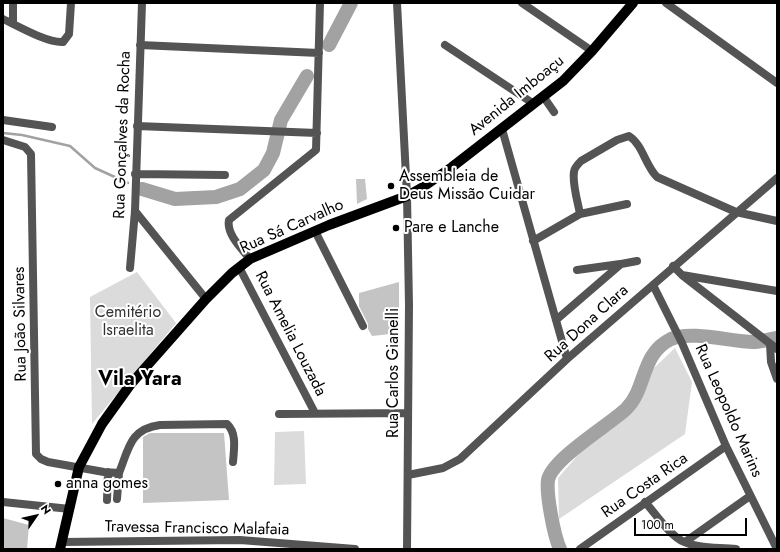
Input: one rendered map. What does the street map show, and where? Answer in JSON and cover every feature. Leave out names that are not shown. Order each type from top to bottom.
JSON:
[{"type":"main road","name":"Avenida Imboaçu","points":[[407,196],[452,167],[562,81],[592,51],[634,3]]},
{"type":"main road","name":"Rua Sá Carvalho","points":[[61,545],[80,467],[91,442],[130,385],[206,299],[239,267],[250,259],[315,231],[407,196]]},
{"type":"street","points":[[13,3],[13,23]]},
{"type":"street","points":[[3,18],[58,43],[63,42],[67,39],[69,34],[71,3]]},
{"type":"street","name":"Rua Gonçalves da Rocha","points":[[130,268],[135,211],[135,174],[142,3]]},
{"type":"street","points":[[250,259],[230,233],[228,225],[229,220],[314,152],[316,133],[320,3]]},
{"type":"street","name":"Rua Carlos Gianelli","points":[[397,3],[407,196],[407,549]]},
{"type":"street","points":[[522,3],[592,51]]},
{"type":"street","points":[[666,3],[777,83]]},
{"type":"street","points":[[140,45],[319,53]]},
{"type":"street","points":[[445,45],[534,104]]},
{"type":"street","points":[[543,96],[554,112]]},
{"type":"street","points":[[3,120],[52,127]]},
{"type":"street","points":[[137,126],[316,133]]},
{"type":"street","points":[[502,129],[567,359]]},
{"type":"street","points":[[580,214],[574,179],[576,166],[581,161],[617,140],[629,136],[634,140],[650,170],[657,177],[736,212],[777,221]]},
{"type":"street","name":"Rua João Silvares","points":[[3,140],[28,149],[31,154],[36,454],[41,459],[48,462],[80,467]]},
{"type":"street","points":[[135,174],[225,175]]},
{"type":"street","name":"Rua Dona Clara","points":[[408,475],[443,468],[460,459],[567,359],[673,266],[777,178]]},
{"type":"street","points":[[533,241],[580,214],[627,204]]},
{"type":"street","points":[[135,211],[206,299]]},
{"type":"street","points":[[315,231],[363,326]]},
{"type":"street","points":[[577,270],[637,261]]},
{"type":"street","points":[[556,320],[621,264]]},
{"type":"street","points":[[673,266],[682,275],[770,344],[771,362],[777,379]]},
{"type":"street","name":"Rua Amelia Louzada","points":[[239,267],[315,414]]},
{"type":"street","points":[[682,275],[777,291]]},
{"type":"street","name":"Rua Leopoldo Marins","points":[[653,285],[682,343],[726,446],[777,549]]},
{"type":"street","points":[[120,374],[130,385]]},
{"type":"street","points":[[279,414],[408,413]]},
{"type":"street","points":[[117,499],[119,473],[133,436],[149,426],[227,424],[232,429],[234,436],[233,462]]},
{"type":"street","name":"Rua Costa Rica","points":[[580,549],[726,446]]},
{"type":"street","points":[[80,467],[119,473]]},
{"type":"street","points":[[107,500],[108,472]]},
{"type":"street","points":[[685,542],[750,496]]},
{"type":"street","points":[[3,502],[70,509]]},
{"type":"street","points":[[646,502],[677,538],[696,545],[736,549]]},
{"type":"street","name":"Travessa Francisco Malafaia","points":[[61,545],[182,545],[240,540],[355,549]]},
{"type":"green space","name":"Cemitério Israelita","points":[[137,272],[176,323],[92,424],[90,297]]},
{"type":"green space","points":[[675,348],[692,382],[685,434],[559,519],[558,478],[654,368]]},
{"type":"green space","points":[[304,431],[306,484],[274,485],[275,432]]},
{"type":"building","points":[[356,179],[365,179],[367,199],[357,204]]},
{"type":"building","points":[[399,282],[399,333],[372,336],[359,306],[359,293]]},
{"type":"building","points":[[150,433],[224,433],[229,500],[143,503],[143,437]]},
{"type":"building","points":[[3,518],[29,525],[27,549],[3,549]]},
{"type":"waterway","points":[[329,45],[351,3]]},
{"type":"waterway","points":[[142,189],[175,199],[216,197],[240,189],[264,170],[273,153],[281,120],[307,76]]},
{"type":"waterway","points":[[3,133],[22,135],[70,146],[95,168],[128,183]]},
{"type":"waterway","points":[[560,549],[549,505],[548,480],[559,462],[618,416],[633,401],[638,392],[649,362],[661,345],[671,339],[689,336],[712,337],[744,342],[759,342],[777,338]]},
{"type":"waterway","points":[[556,538],[561,539]]},
{"type":"place","name":"Assembleia de Deus Missão Cuidar","points":[[391,186]]},
{"type":"place","name":"Pare e Lanche","points":[[396,228]]},
{"type":"place","name":"anna gomes","points":[[58,484]]},
{"type":"district","name":"Vila Yara","points":[[140,380]]}]
